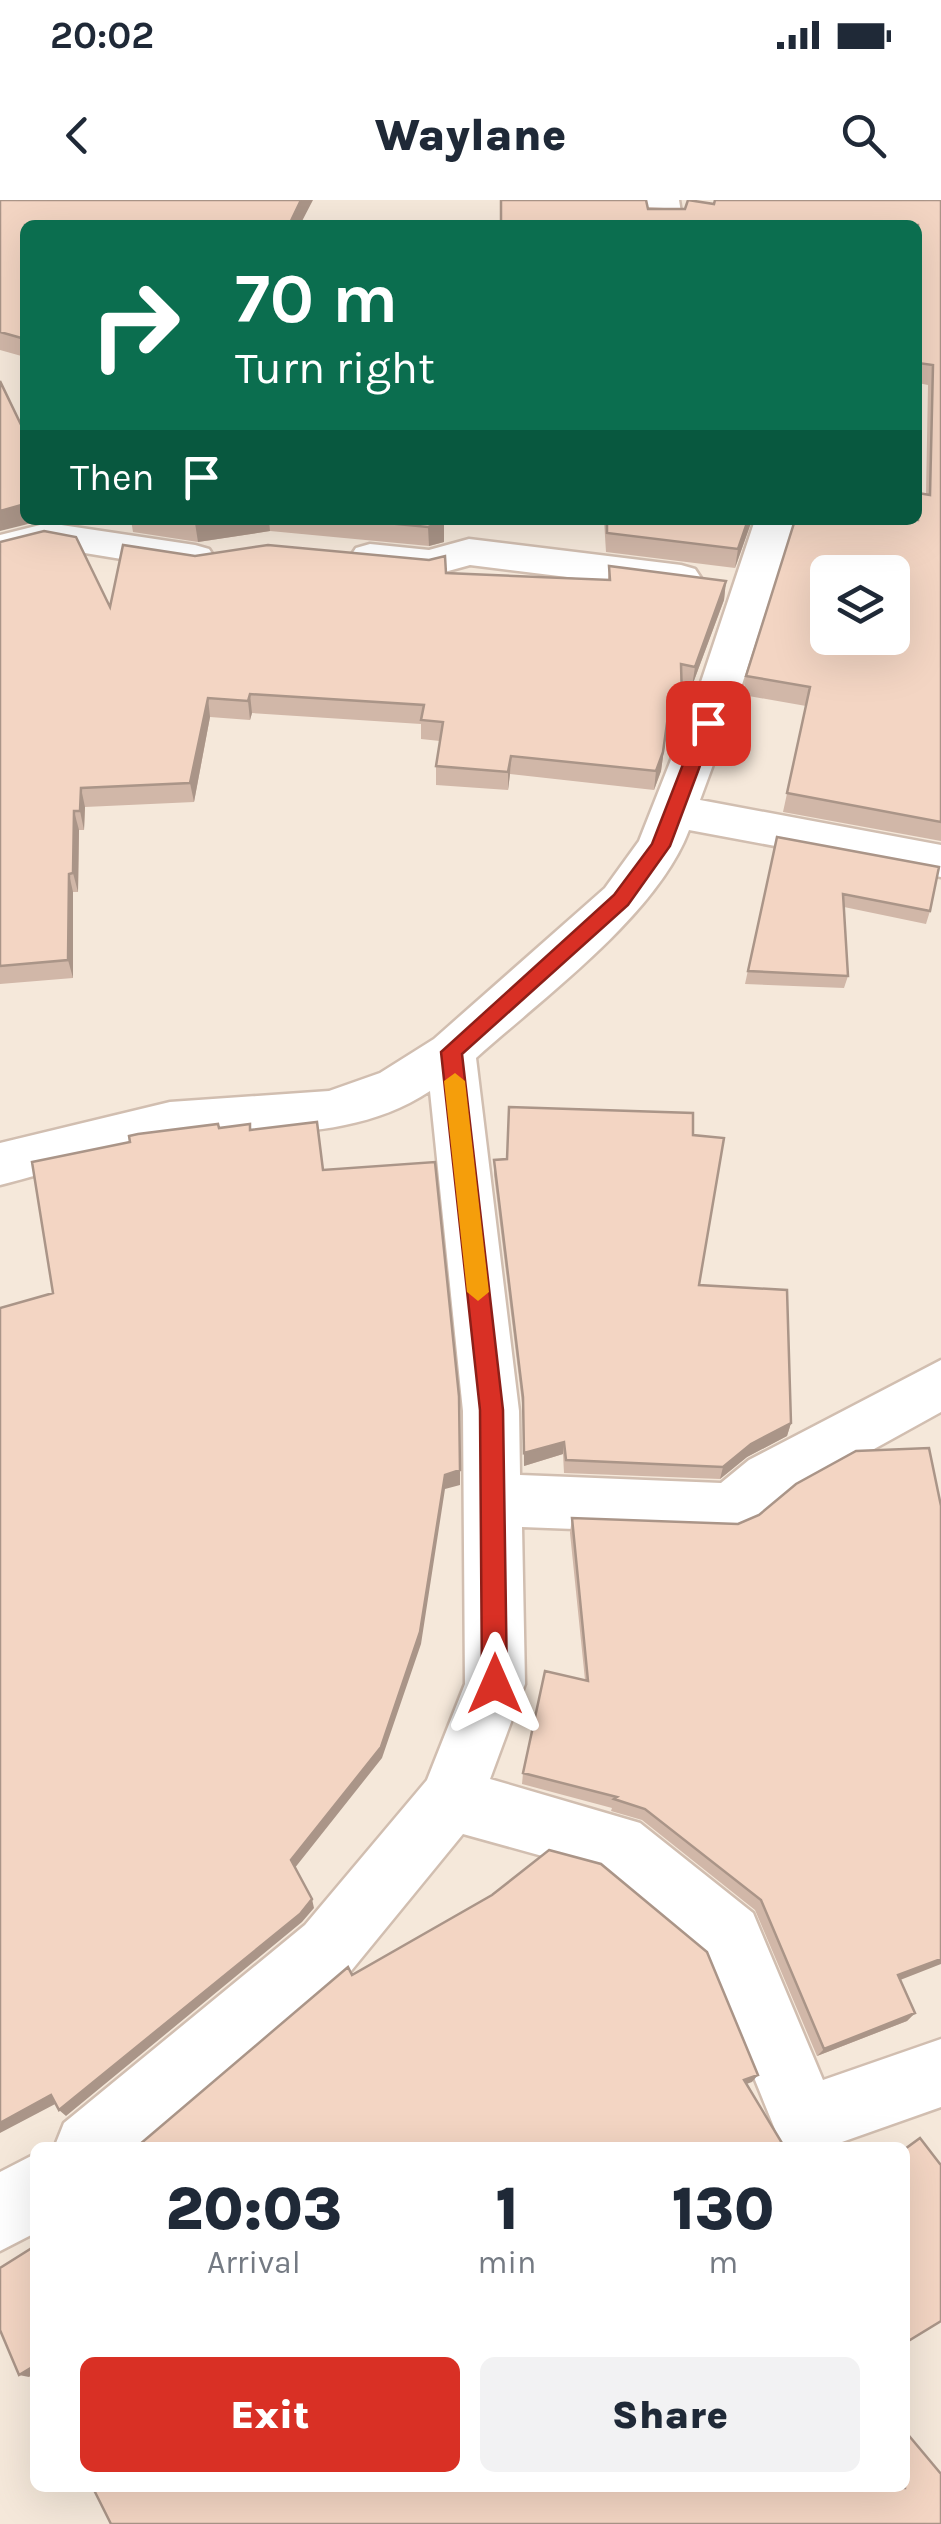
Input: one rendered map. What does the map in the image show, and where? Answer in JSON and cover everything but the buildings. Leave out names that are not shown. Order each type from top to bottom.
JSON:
[{"type":"street","points":[[0,1164],[170,1122],[330,1110],[398,1087],[451,1052],[621,900],[660,846],[773,525]]},
{"type":"street","points":[[0,547],[48,535],[198,558],[234,554]]},
{"type":"street","points":[[341,555],[430,563],[469,552],[754,587]]},
{"type":"street","points":[[674,811],[941,860]]},
{"type":"street","points":[[96,2142],[328,1948],[451,1800],[495,1684],[491,1410],[451,1052]]},
{"type":"street","points":[[493,1500],[732,1508],[769,1478],[941,1384]]},
{"type":"street","points":[[451,1800],[618,1845],[730,1936],[805,2120],[941,2073]]},
{"type":"street","points":[[0,2216],[30,2193]]},
{"type":"shaded area","points":[[0,200],[941,200],[941,2524],[0,2524]]},
{"type":"slow traffic","points":[[455,1081],[478,1292]]},
{"type":"route","points":[[495,1684],[491,1410],[451,1052],[621,900],[660,846],[708,723]]}]
